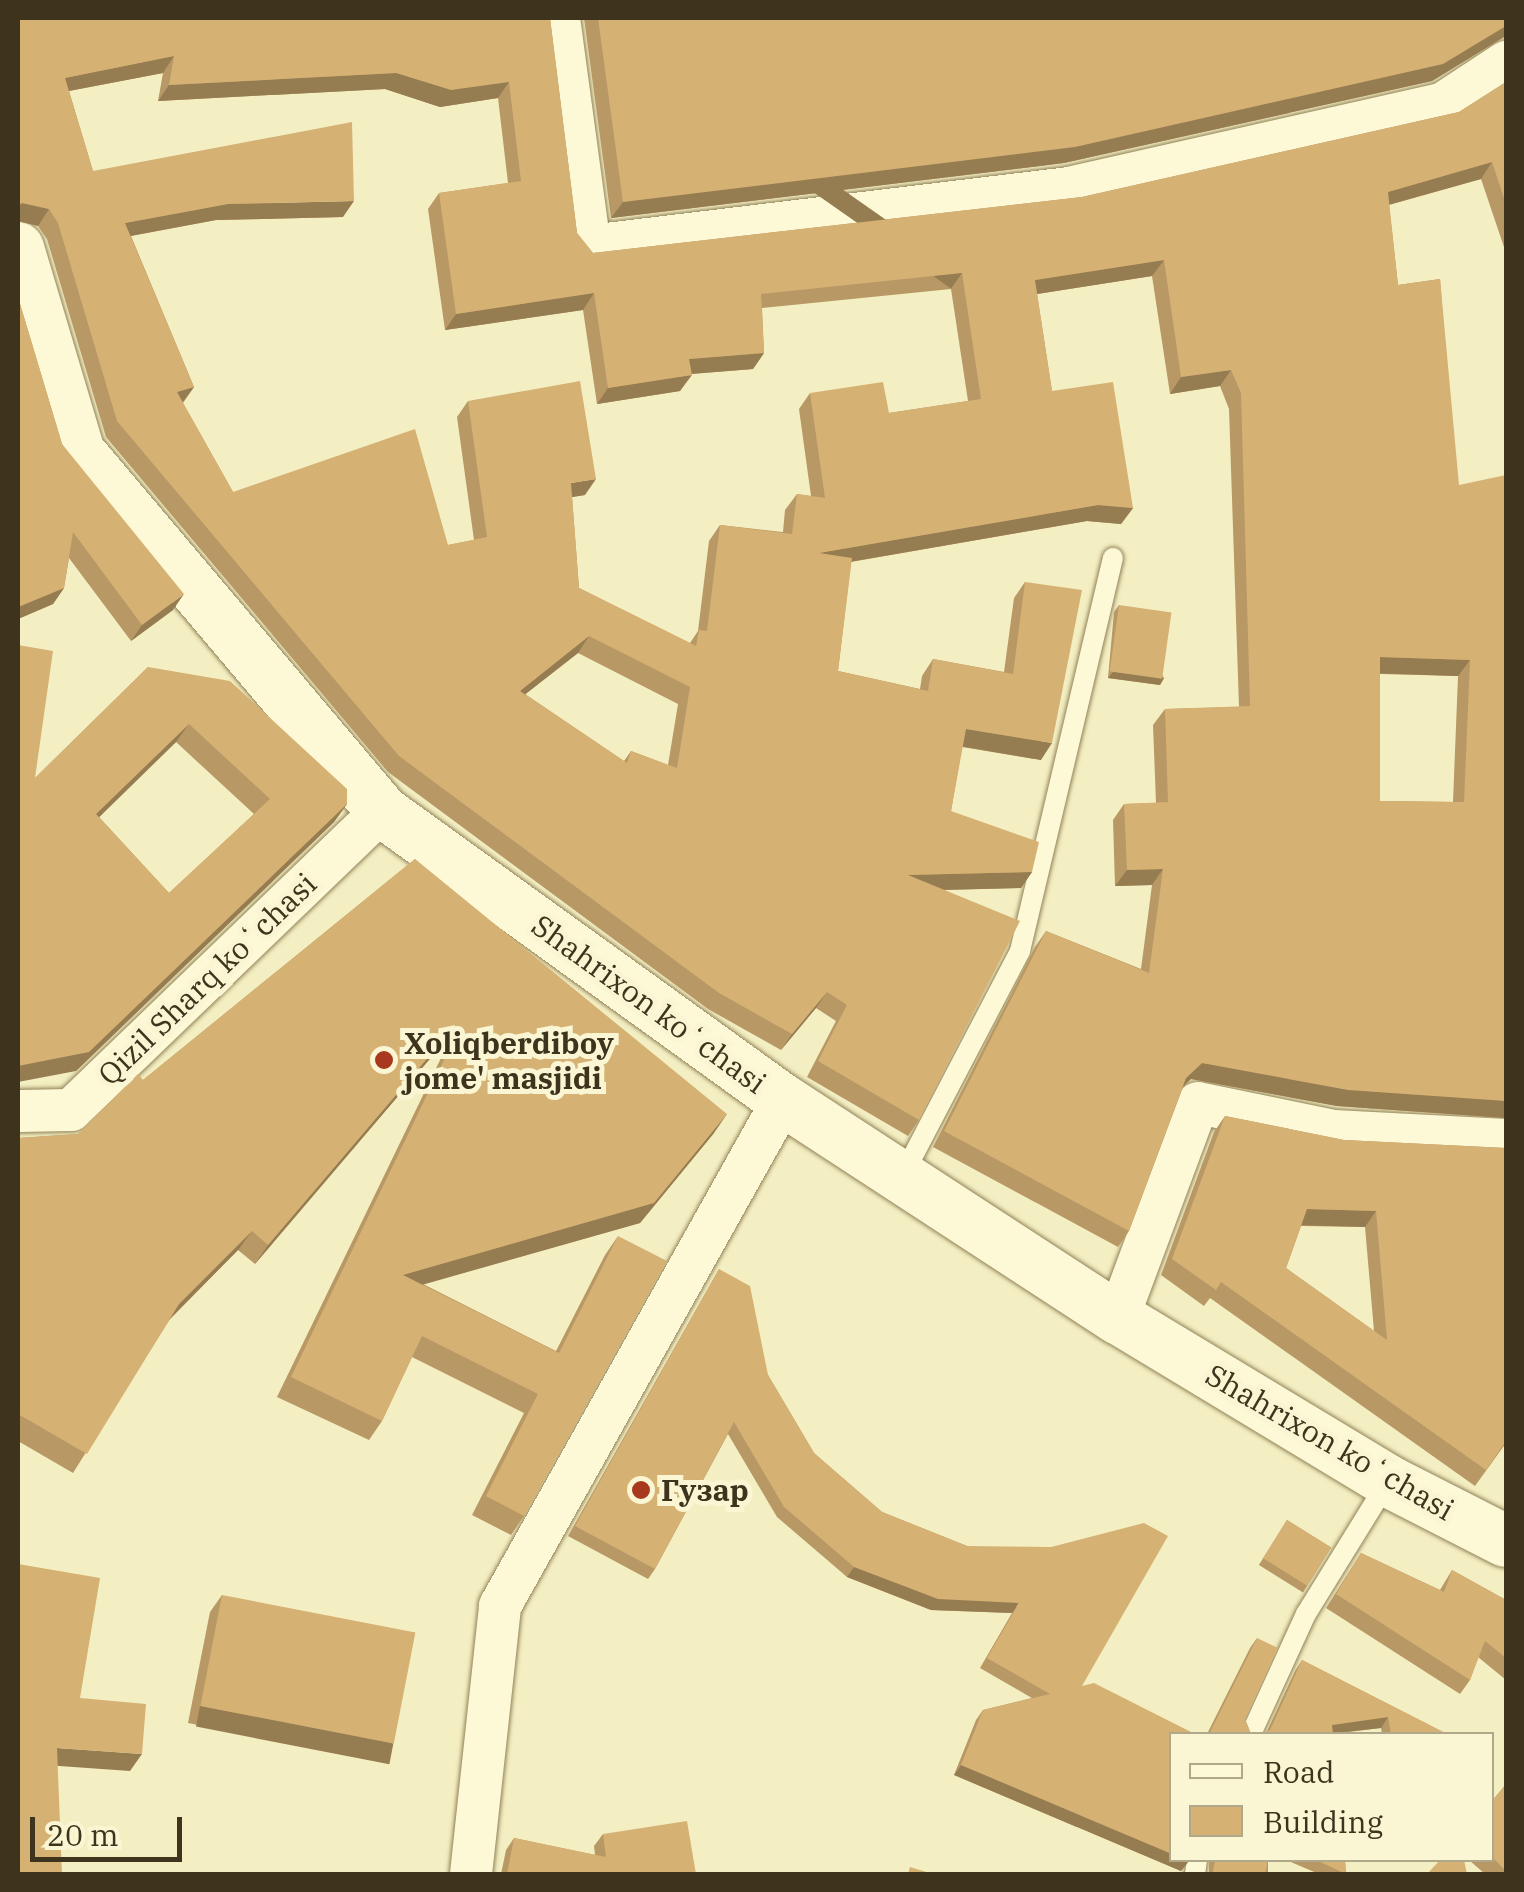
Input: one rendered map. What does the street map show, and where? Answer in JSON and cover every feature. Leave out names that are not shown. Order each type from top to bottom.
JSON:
[{"type":"street","points":[[559,18],[590,246],[1068,188],[1442,104],[1506,62]]},
{"type":"street","name":"Shahrixon koʻchasi","points":[[18,248],[80,452],[382,812],[783,1100],[1118,1318],[1388,1481],[1506,1541]]},
{"type":"street","name":"Qizil Sharq koʻchasi","points":[[18,1111],[71,1110],[382,812]]},
{"type":"street","points":[[470,1874],[500,1606],[783,1100]]},
{"type":"street","points":[[1118,1318],[1198,1103],[1334,1131],[1506,1140]]},
{"type":"lane","points":[[902,1177],[1020,951],[1113,558]]},
{"type":"lane","points":[[1252,1732],[1306,1614],[1388,1481]]},
{"type":"building","points":[[18,18],[550,18],[577,233],[593,253],[1082,197],[1459,112],[1506,82],[1506,204],[1492,162],[1388,192],[1398,285],[1440,279],[1459,485],[1506,475],[1506,1101],[1348,1090],[1202,1063],[1186,1078],[1129,1231],[944,1131],[1046,931],[1149,973],[1163,869],[1127,870],[1124,804],[1168,802],[1165,709],[1250,706],[1241,393],[1231,370],[1181,377],[1164,260],[1035,280],[1052,391],[1113,382],[1133,508],[1098,505],[819,553],[852,558],[838,671],[928,691],[933,659],[1013,674],[1025,582],[1082,590],[1052,743],[966,729],[951,811],[1039,842],[1032,872],[908,875],[1020,921],[919,1120],[818,1061],[847,1005],[827,992],[792,1034],[719,993],[399,756],[117,421],[58,223],[49,209],[22,203],[18,206]],"holes":[[[174,56],[169,85],[396,73],[451,90],[509,82],[521,181],[439,193],[456,314],[594,293],[608,388],[692,375],[689,359],[764,353],[761,294],[962,273],[981,399],[889,413],[883,382],[810,393],[825,498],[797,494],[792,534],[720,525],[707,631],[699,630],[696,646],[579,588],[571,483],[596,479],[580,381],[468,401],[487,537],[448,545],[415,429],[233,492],[177,392],[194,387],[125,223],[228,204],[354,201],[352,122],[93,171],[65,78]],[[589,636],[690,687],[677,768],[631,751],[627,763],[520,691]],[[1380,657],[1470,660],[1464,802],[1380,801]]]},
{"type":"building","points":[[598,18],[1506,18],[1506,26],[1443,64],[1075,147],[623,202]]},
{"type":"building","points":[[18,297],[62,444],[184,594],[142,625],[73,532],[64,588],[18,607]]},
{"type":"building","points":[[1119,605],[1171,612],[1162,679],[1110,671]]},
{"type":"building","points":[[18,645],[53,651],[35,778],[148,667],[230,681],[347,789],[347,804],[89,1052],[18,1066]],"holes":[[[189,724],[270,799],[169,893],[96,814]]]},
{"type":"building","points":[[415,859],[727,1114],[654,1203],[403,1275],[559,1353],[618,1236],[667,1261],[524,1516],[486,1496],[538,1394],[422,1336],[382,1421],[291,1377],[454,1039],[448,1034],[268,1245],[252,1231],[179,1304],[87,1454],[18,1414],[18,1138],[78,1134],[138,1074],[143,1080]]},
{"type":"building","points":[[1225,1116],[1344,1140],[1506,1148],[1506,1441],[1486,1470],[1221,1282],[1216,1290],[1172,1259]],"holes":[[[1307,1209],[1376,1211],[1387,1340],[1286,1268]]]},
{"type":"building","name":"Гузар","points":[[719,1269],[750,1286],[768,1375],[814,1453],[882,1512],[967,1546],[1051,1547],[1144,1523],[1168,1536],[1082,1686],[1094,1683],[1191,1732],[1169,1732],[1169,1853],[961,1765],[983,1710],[1050,1694],[987,1658],[1019,1603],[938,1599],[854,1567],[784,1507],[734,1422],[655,1569],[575,1526]]},
{"type":"building","points":[[1287,1520],[1331,1548],[1307,1586],[1263,1558]]},
{"type":"building","points":[[1361,1553],[1444,1592],[1452,1570],[1506,1600],[1506,1658],[1485,1641],[1470,1680],[1336,1594]]},
{"type":"building","points":[[18,1564],[100,1578],[80,1698],[146,1704],[142,1754],[57,1748],[62,1874],[18,1874]]},
{"type":"building","points":[[222,1595],[415,1633],[394,1744],[200,1706]]},
{"type":"building","points":[[1257,1638],[1278,1648],[1245,1719],[1250,1732],[1210,1732]]},
{"type":"building","points":[[1302,1660],[1443,1732],[1391,1732],[1388,1717],[1332,1725],[1333,1732],[1263,1732],[1270,1730]]},
{"type":"building","points":[[1506,1784],[1506,1871],[1494,1859],[1494,1799]]},
{"type":"building","points":[[687,1821],[696,1874],[507,1874],[514,1838],[606,1857],[603,1834]]},
{"type":"building","points":[[1215,1862],[1268,1862],[1265,1874],[1213,1872]]},
{"type":"building","points":[[1320,1862],[1345,1862],[1346,1874]]},
{"type":"building","points":[[1438,1862],[1464,1862],[1467,1874],[1427,1874]]},
{"type":"building","points":[[910,1867],[933,1874],[908,1874]]},
{"type":"place","name":"Xoliqberdiboy jome' masjidi","points":[[384,1060]]},
{"type":"place","name":"Гузар","points":[[641,1490]]}]
